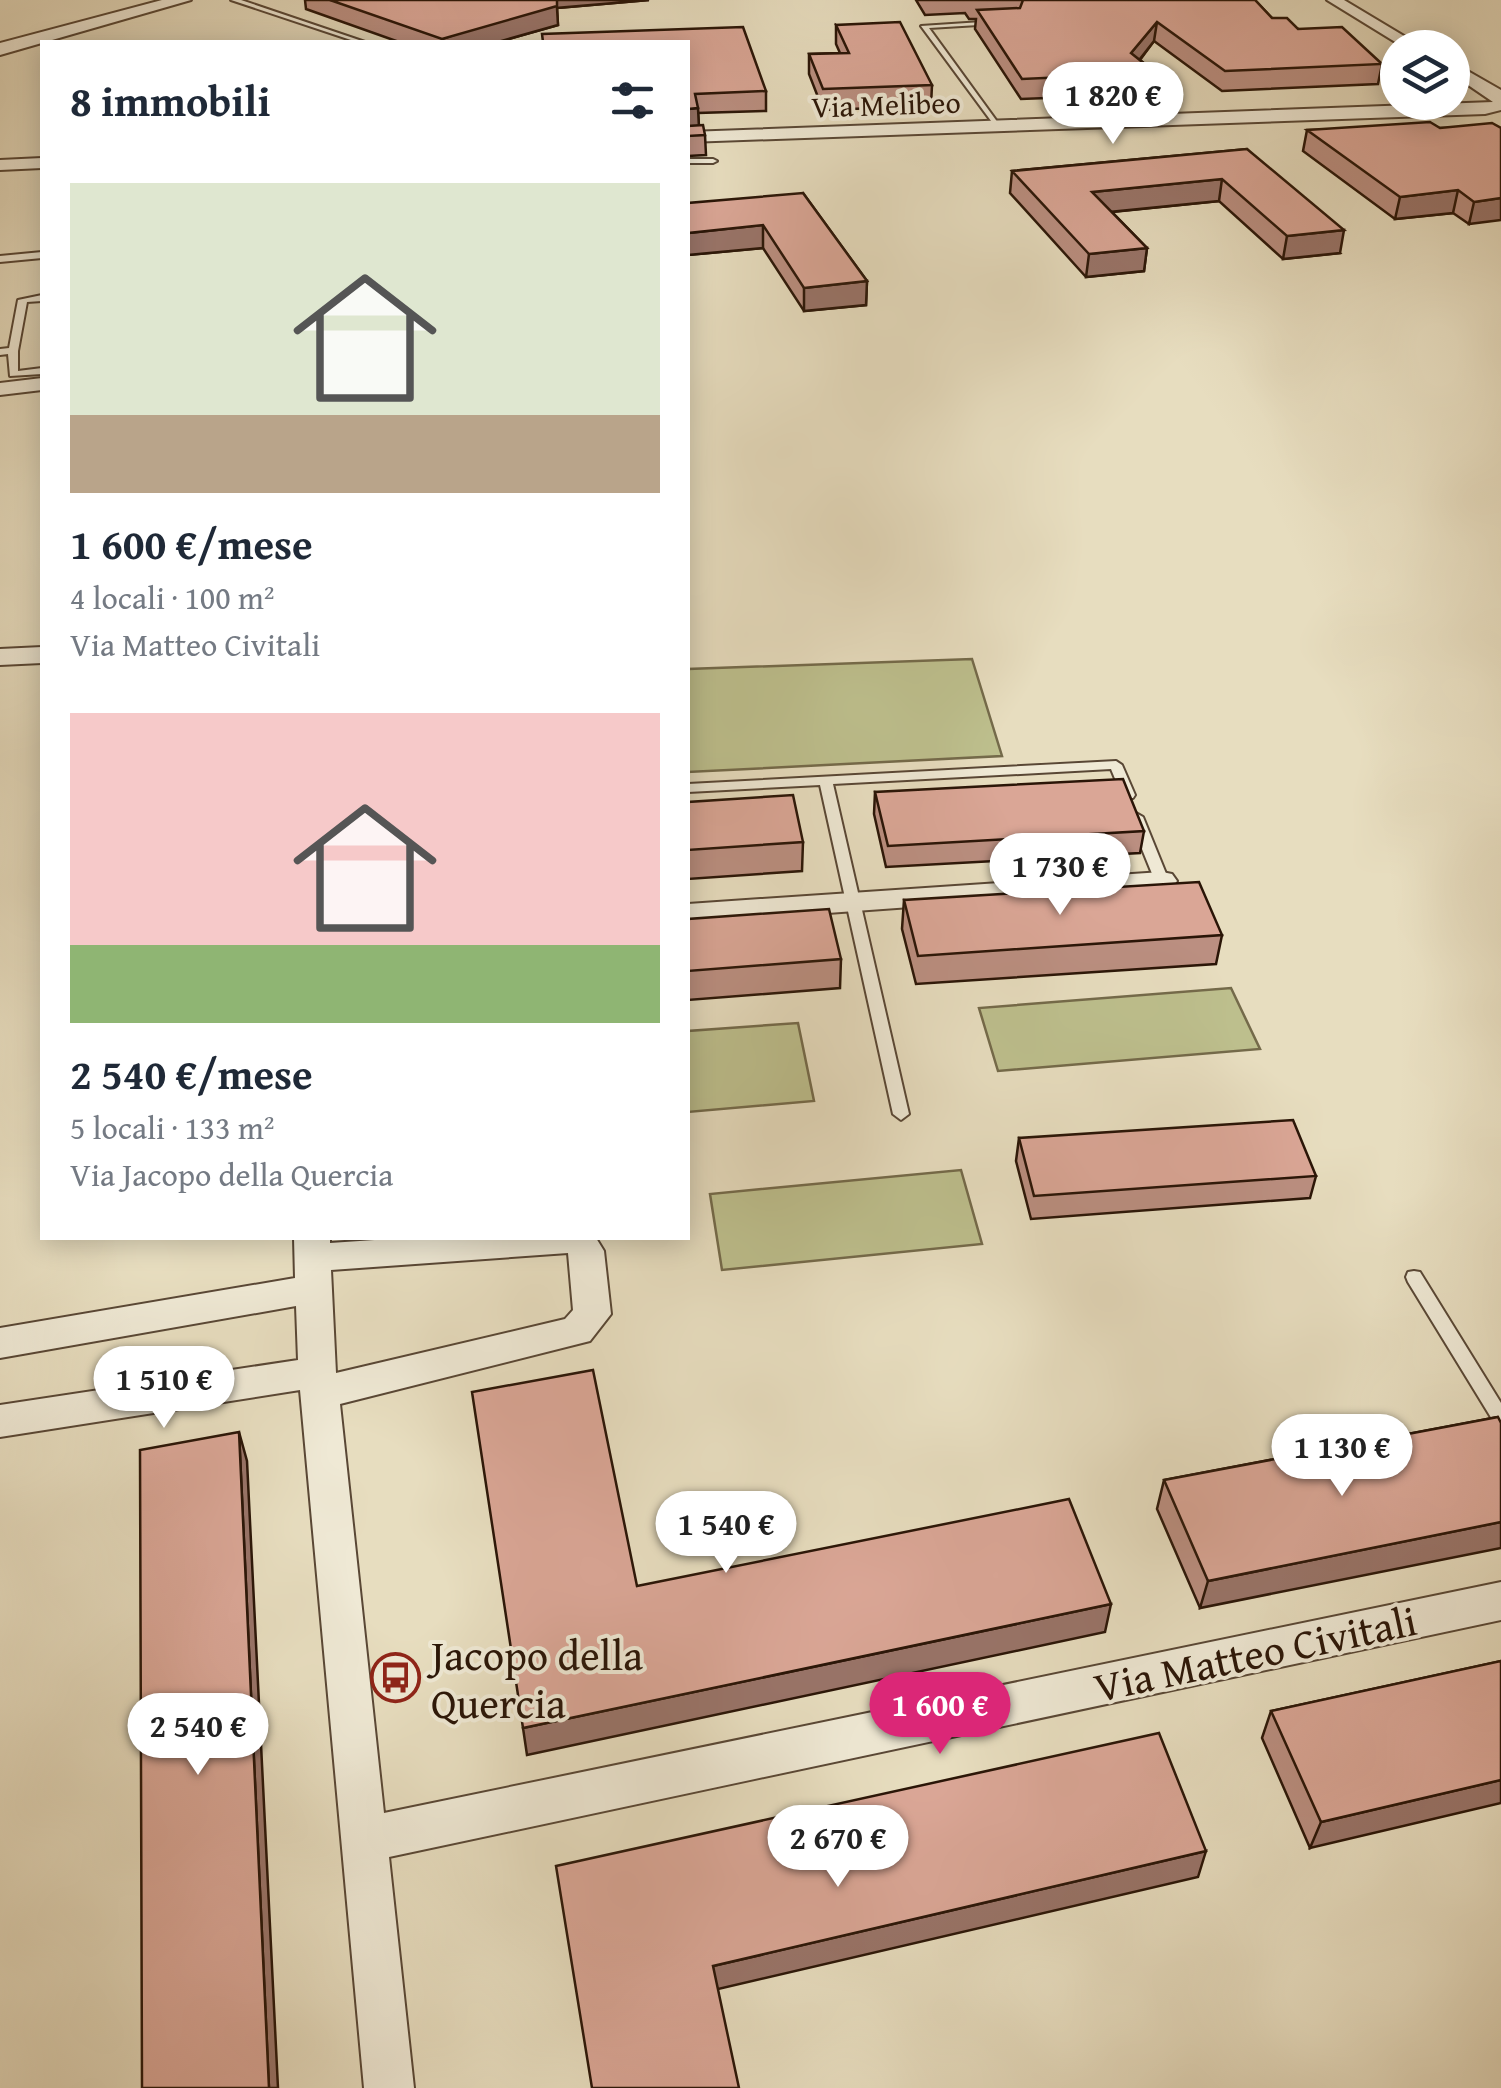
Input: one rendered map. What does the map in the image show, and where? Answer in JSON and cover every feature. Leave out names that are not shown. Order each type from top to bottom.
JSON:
[{"type":"street","points":[[0,49],[182,0]]},
{"type":"street","points":[[1334,0],[1386,30]]},
{"type":"street","name":"Via Melibeo","points":[[690,137],[1485,109],[1500,105],[1501,99],[1470,79]]},
{"type":"street","points":[[0,165],[40,163]]},
{"type":"street","points":[[0,389],[40,384]]},
{"type":"street","points":[[0,657],[40,655]]},
{"type":"street","points":[[690,914],[1162,881]]},
{"type":"street","points":[[0,1343],[311,1262],[571,1240],[581,1243],[586,1251],[592,1314],[577,1332],[318,1382],[0,1421]]},
{"type":"street","points":[[311,1262],[318,1382],[389,2088]]},
{"type":"street","name":"Via Matteo Civitali","points":[[364,1840],[1501,1601]]},
{"type":"lane","points":[[234,0],[356,40]]},
{"type":"lane","points":[[997,128],[924,26],[999,22]]},
{"type":"lane","points":[[690,162],[712,161]]},
{"type":"lane","points":[[0,259],[40,256]]},
{"type":"lane","points":[[40,298],[23,300],[13,351],[13,374],[40,371]]},
{"type":"lane","points":[[0,352],[13,351]]},
{"type":"lane","points":[[690,788],[1116,766],[1162,881]]},
{"type":"lane","points":[[826,783],[901,1114]]},
{"type":"lane","points":[[1414,1278],[1501,1418]]},
{"type":"green space","points":[[972,659],[1002,756],[690,772],[690,669]]},
{"type":"green space","points":[[1231,988],[1260,1049],[998,1071],[979,1008]]},
{"type":"green space","points":[[798,1023],[814,1101],[690,1112],[690,1031]]},
{"type":"green space","points":[[961,1170],[982,1244],[722,1270],[710,1194]]},
{"type":"building","points":[[330,0],[557,0],[557,6],[442,39]]},
{"type":"building","points":[[1023,0],[1255,0],[1272,18],[1287,18],[1298,29],[1342,27],[1380,64],[1225,71],[1157,22],[1131,53],[1156,73],[1022,79],[977,10],[1020,8]]},
{"type":"building","points":[[900,22],[932,85],[823,89],[809,54],[849,53],[836,25]]},
{"type":"building","points":[[743,27],[766,91],[695,94],[698,108],[690,109],[690,40],[543,40],[542,34]]},
{"type":"building","points":[[1430,122],[1440,128],[1492,123],[1501,128],[1501,198],[1474,202],[1458,190],[1400,197],[1307,130]]},
{"type":"building","points":[[703,125],[705,135],[690,136],[690,126]]},
{"type":"building","points":[[1247,149],[1344,230],[1287,236],[1222,179],[1092,192],[1147,248],[1089,254],[1012,171]]},
{"type":"building","points":[[803,193],[867,281],[804,288],[763,225],[690,233],[690,203]]},
{"type":"building","points":[[1123,779],[1144,831],[888,846],[875,792]]},
{"type":"building","points":[[793,795],[803,842],[690,850],[690,802]]},
{"type":"building","points":[[1199,882],[1222,935],[918,956],[904,900]]},
{"type":"building","points":[[829,909],[841,959],[690,971],[690,919]]},
{"type":"building","points":[[1293,1120],[1316,1176],[1034,1196],[1019,1138]]},
{"type":"building","points":[[593,1370],[637,1586],[1069,1499],[1111,1604],[523,1728],[472,1392]]},
{"type":"building","points":[[1498,1417],[1501,1522],[1208,1581],[1164,1480]]},
{"type":"building","points":[[239,1432],[269,2088],[142,2088],[140,1450]]},
{"type":"building","points":[[1501,1661],[1501,1780],[1321,1822],[1271,1711]]},
{"type":"building","points":[[1159,1733],[1206,1851],[713,1966],[739,2088],[592,2088],[556,1866]]},
{"type":"place","name":"Jacopo della Quercia","points":[[396,1678]]}]
